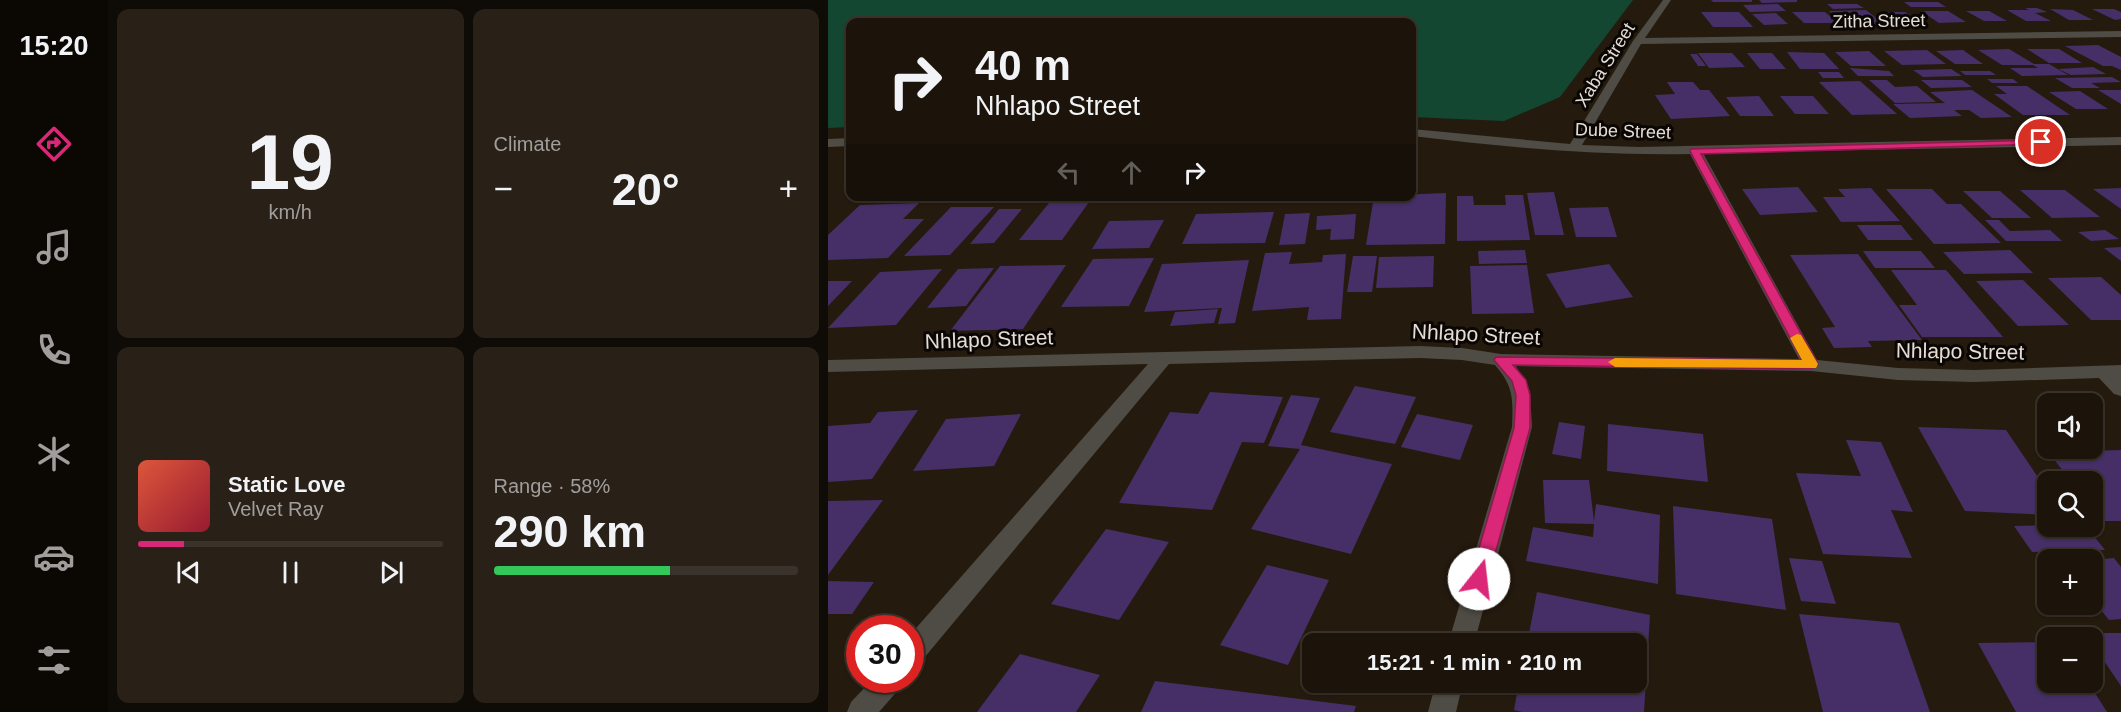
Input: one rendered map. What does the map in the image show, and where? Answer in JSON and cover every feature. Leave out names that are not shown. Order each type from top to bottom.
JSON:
[{"type":"street","name":"Xaba Street","points":[[1574,148],[1638,41],[1667,0]]},
{"type":"street","name":"Zitha Street","points":[[1638,41],[2121,34]]},
{"type":"street","name":"Dube Street","points":[[1416,133],[1574,148],[1695,151],[2121,141]]},
{"type":"street","points":[[828,143],[846,142]]},
{"type":"street","points":[[1695,151],[1811,364]]},
{"type":"street","name":"Nhlapo Street","points":[[828,366],[1420,352],[1462,354],[1501,360],[1811,364],[1909,374],[1974,376],[2112,372]]},
{"type":"street","points":[[924,639],[1165,357]]},
{"type":"street","points":[[1464,633],[1522,428],[1523,395],[1518,380],[1501,360]]},
{"type":"street","points":[[2112,372],[2121,389]]},
{"type":"street","points":[[861,712],[878,693]]},
{"type":"street","points":[[1442,712],[1447,693]]},
{"type":"green space","points":[[828,0],[1633,0],[1560,97],[1504,121],[1416,117],[1416,18],[846,18],[846,127],[828,128]]},
{"type":"building","points":[[1711,0],[1752,0],[1752,2],[1713,2]]},
{"type":"building","points":[[1759,0],[1797,0],[1797,2],[1762,3]]},
{"type":"building","points":[[1904,2],[1938,2],[1946,7],[1911,7]]},
{"type":"building","points":[[1778,4],[1786,11],[1750,12],[1743,5]]},
{"type":"building","points":[[1827,4],[1857,4],[1864,8],[1833,9]]},
{"type":"building","points":[[2025,8],[2037,8],[2047,12],[2035,13],[2051,21],[2026,21],[2007,10],[2029,10]]},
{"type":"building","points":[[2050,9],[2073,10],[2093,20],[2069,20]]},
{"type":"building","points":[[2092,9],[2114,9],[2121,12],[2121,19],[2115,20]]},
{"type":"building","points":[[1866,10],[1885,25],[1846,25],[1829,11]]},
{"type":"building","points":[[1921,11],[1948,11],[1966,22],[1939,23]]},
{"type":"building","points":[[1966,11],[1989,11],[2007,21],[1984,21]]},
{"type":"building","points":[[1701,12],[1739,12],[1753,27],[1713,27]]},
{"type":"building","points":[[1792,12],[1825,12],[1838,23],[1804,23]]},
{"type":"building","points":[[1882,12],[1905,12],[1923,22],[1899,23]]},
{"type":"building","points":[[1776,13],[1788,24],[1764,25],[1752,14]]},
{"type":"building","points":[[2098,45],[2121,57],[2121,70],[2112,66],[2103,66],[2065,46]]},
{"type":"building","points":[[2009,49],[2034,64],[2049,64],[2068,75],[2022,76],[2010,68],[2038,68],[2033,65],[2002,65],[1978,50]]},
{"type":"building","points":[[2027,49],[2059,49],[2082,63],[2049,63]]},
{"type":"building","points":[[1927,50],[1946,64],[1902,65],[1884,51]]},
{"type":"building","points":[[1963,50],[1983,64],[1955,64],[1936,51]]},
{"type":"building","points":[[1869,51],[1886,66],[1851,66],[1835,52]]},
{"type":"building","points":[[1787,52],[1824,53],[1839,69],[1800,69]]},
{"type":"building","points":[[1698,53],[1732,53],[1745,67],[1709,68]]},
{"type":"building","points":[[1747,53],[1772,53],[1786,69],[1760,69]]},
{"type":"building","points":[[1690,54],[1697,54],[1706,66],[1698,66]]},
{"type":"building","points":[[2093,67],[2106,74],[2071,75],[2058,69]]},
{"type":"building","points":[[1850,68],[1889,71],[1894,76],[1858,76]]},
{"type":"building","points":[[1951,69],[1962,76],[1923,77],[1913,70]]},
{"type":"building","points":[[1960,71],[1990,71],[1996,75],[1965,75]]},
{"type":"building","points":[[1818,72],[1839,72],[1844,78],[1823,78]]},
{"type":"building","points":[[2112,77],[2121,82],[2091,83],[2100,88],[2072,88],[2055,78]]},
{"type":"building","points":[[1987,79],[2013,79],[2018,83],[1992,83]]},
{"type":"building","points":[[1869,80],[1887,80],[1895,87],[1917,86],[1936,102],[1895,103]]},
{"type":"building","points":[[1921,80],[1962,80],[1972,87],[1931,88]]},
{"type":"building","points":[[1860,81],[1897,114],[1852,115],[1819,82]]},
{"type":"building","points":[[1667,82],[1693,82],[1700,90],[1709,90],[1730,116],[1671,119],[1655,95],[1675,94]]},
{"type":"building","points":[[1996,86],[2027,86],[2070,115],[2023,115],[1994,94],[2007,94]]},
{"type":"building","points":[[1972,90],[2012,117],[1981,118],[1969,110],[1954,110],[1962,116],[1910,118],[1893,104],[1945,103],[1930,92]]},
{"type":"building","points":[[2098,90],[2121,90],[2121,104]]},
{"type":"building","points":[[2080,91],[2108,109],[2076,109],[2049,92]]},
{"type":"building","points":[[1759,96],[1774,116],[1740,116],[1726,97]]},
{"type":"building","points":[[1780,96],[1813,96],[1829,114],[1795,114]]},
{"type":"building","points":[[1798,187],[1818,212],[1760,215],[1742,189]]},
{"type":"building","points":[[1871,188],[1900,221],[1841,222],[1823,197],[1845,197],[1838,189]]},
{"type":"building","points":[[2121,188],[2121,209],[2093,189]]},
{"type":"building","points":[[1886,189],[1932,189],[1947,204],[1961,204],[2001,243],[1934,244]]},
{"type":"building","points":[[2020,190],[2065,190],[2100,217],[2052,218]]},
{"type":"building","points":[[1963,191],[2000,191],[2031,218],[1992,218]]},
{"type":"building","points":[[1554,192],[1564,235],[1535,235],[1527,193]]},
{"type":"building","points":[[1446,193],[1445,244],[1366,245],[1373,201],[1416,201],[1416,194]]},
{"type":"building","points":[[1505,195],[1523,195],[1530,240],[1457,241],[1457,196],[1473,196],[1474,205],[1506,205]]},
{"type":"building","points":[[1089,202],[1062,240],[1019,240],[1049,203]]},
{"type":"building","points":[[919,203],[903,219],[924,219],[888,258],[828,260],[828,235],[860,205]]},
{"type":"building","points":[[951,207],[994,207],[950,255],[904,256]]},
{"type":"building","points":[[1608,207],[1617,237],[1576,237],[1569,208]]},
{"type":"building","points":[[999,209],[1022,209],[994,243],[970,244]]},
{"type":"building","points":[[1274,212],[1265,243],[1182,244],[1196,214]]},
{"type":"building","points":[[1310,213],[1305,244],[1279,245],[1285,214]]},
{"type":"building","points":[[1356,214],[1354,239],[1330,240],[1331,229],[1316,230],[1317,216]]},
{"type":"building","points":[[1164,220],[1149,248],[1092,249],[1109,221]]},
{"type":"building","points":[[1985,220],[1999,220],[2010,231],[2050,230],[2062,241],[2006,241]]},
{"type":"building","points":[[1857,225],[1901,225],[1913,240],[1868,240]]},
{"type":"building","points":[[2105,230],[2119,239],[2091,241],[2078,232]]},
{"type":"building","points":[[2121,247],[2121,261],[2104,248]]},
{"type":"building","points":[[1525,250],[1527,263],[1479,264],[1478,251]]},
{"type":"building","points":[[2010,250],[2033,273],[1964,274],[1943,252]]},
{"type":"building","points":[[1863,251],[1921,251],[1935,268],[1875,268]]},
{"type":"building","points":[[1292,252],[1289,264],[1322,262],[1323,255],[1346,254],[1341,319],[1307,320],[1309,307],[1252,311],[1265,253]]},
{"type":"building","points":[[1858,254],[1922,340],[1868,341],[1872,347],[1834,348],[1822,328],[1835,327],[1790,255]]},
{"type":"building","points":[[1353,256],[1377,256],[1372,292],[1347,292]]},
{"type":"building","points":[[1434,256],[1433,287],[1376,288],[1379,257]]},
{"type":"building","points":[[1154,258],[1129,306],[1061,307],[1093,259]]},
{"type":"building","points":[[1249,260],[1235,323],[1218,324],[1222,308],[1144,312],[1162,264]]},
{"type":"building","points":[[1609,264],[1633,297],[1566,308],[1546,274]]},
{"type":"building","points":[[1066,265],[1023,329],[950,331],[1000,266]]},
{"type":"building","points":[[1527,265],[1534,313],[1472,314],[1470,266]]},
{"type":"building","points":[[994,268],[966,306],[927,308],[958,269]]},
{"type":"building","points":[[942,269],[896,325],[828,328],[880,272]]},
{"type":"building","points":[[1891,270],[1946,270],[2003,337],[1922,337],[1899,305],[1917,305]]},
{"type":"building","points":[[2101,277],[2121,295],[2121,320],[2091,320],[2048,278]]},
{"type":"building","points":[[2023,280],[2069,325],[2018,326],[1976,281]]},
{"type":"building","points":[[828,281],[852,281],[828,306]]},
{"type":"building","points":[[1218,309],[1214,323],[1170,326],[1175,312]]},
{"type":"building","points":[[1355,386],[1416,397],[1395,444],[1330,432]]},
{"type":"building","points":[[1210,392],[1283,397],[1264,443],[1242,442],[1212,510],[1119,503],[1170,412],[1198,414]]},
{"type":"building","points":[[1291,395],[1320,398],[1301,445],[1392,464],[1351,554],[1251,529],[1300,449],[1268,446]]},
{"type":"building","points":[[918,410],[872,479],[828,482],[828,426],[870,423],[878,412]]},
{"type":"building","points":[[1021,414],[994,466],[913,471],[946,419]]},
{"type":"building","points":[[1417,414],[1473,425],[1460,460],[1401,447]]},
{"type":"building","points":[[1559,422],[1585,426],[1581,459],[1552,454]]},
{"type":"building","points":[[1608,424],[1703,434],[1708,482],[1607,471]]},
{"type":"building","points":[[1918,427],[2006,430],[2037,476],[2037,514],[1965,511]]},
{"type":"building","points":[[1846,440],[1881,442],[1913,512],[1891,510],[1912,558],[1823,554],[1796,473],[1861,476]]},
{"type":"building","points":[[2103,450],[2121,450],[2121,521],[2103,520],[2103,471],[2063,471],[2054,459],[2103,459]]},
{"type":"building","points":[[1543,480],[1589,480],[1594,521],[1596,504],[1660,515],[1658,584],[1526,561],[1533,527],[1593,537],[1594,524],[1545,523]]},
{"type":"building","points":[[883,500],[828,575],[828,501]]},
{"type":"building","points":[[1673,506],[1772,519],[1786,610],[1676,594]]},
{"type":"building","points":[[2037,525],[2037,537],[2095,537],[2105,550],[2037,549],[2037,552],[2032,552],[2014,526]]},
{"type":"building","points":[[1106,529],[1169,542],[1119,620],[1051,604]]},
{"type":"building","points":[[1789,558],[1822,561],[1836,604],[1801,601]]},
{"type":"building","points":[[2114,558],[2121,567],[2121,619],[2109,620],[2103,613],[2103,559]]},
{"type":"building","points":[[1267,565],[1329,580],[1288,665],[1220,645]]},
{"type":"building","points":[[828,581],[874,582],[852,614],[828,614]]},
{"type":"building","points":[[1537,592],[1650,615],[1647,664],[1647,633],[1529,633]]},
{"type":"building","points":[[1799,614],[1899,623],[1930,712],[1823,712]]},
{"type":"building","points":[[2103,633],[2121,633],[2121,686],[2103,659]]},
{"type":"building","points":[[2037,642],[2037,693],[2095,693],[2107,712],[2016,712],[1978,643]]},
{"type":"building","points":[[1020,654],[1100,675],[1076,712],[977,712]]},
{"type":"building","points":[[1155,681],[1356,706],[1354,712],[1141,712]]},
{"type":"building","points":[[1517,693],[1645,693],[1644,712],[1522,712],[1514,710]]},
{"type":"slow traffic","points":[[1615,362],[1811,364],[1797,338]]},
{"type":"route","points":[[1479,579],[1522,428],[1523,395],[1518,380],[1501,360],[1811,364],[1695,151],[2041,142]]}]
